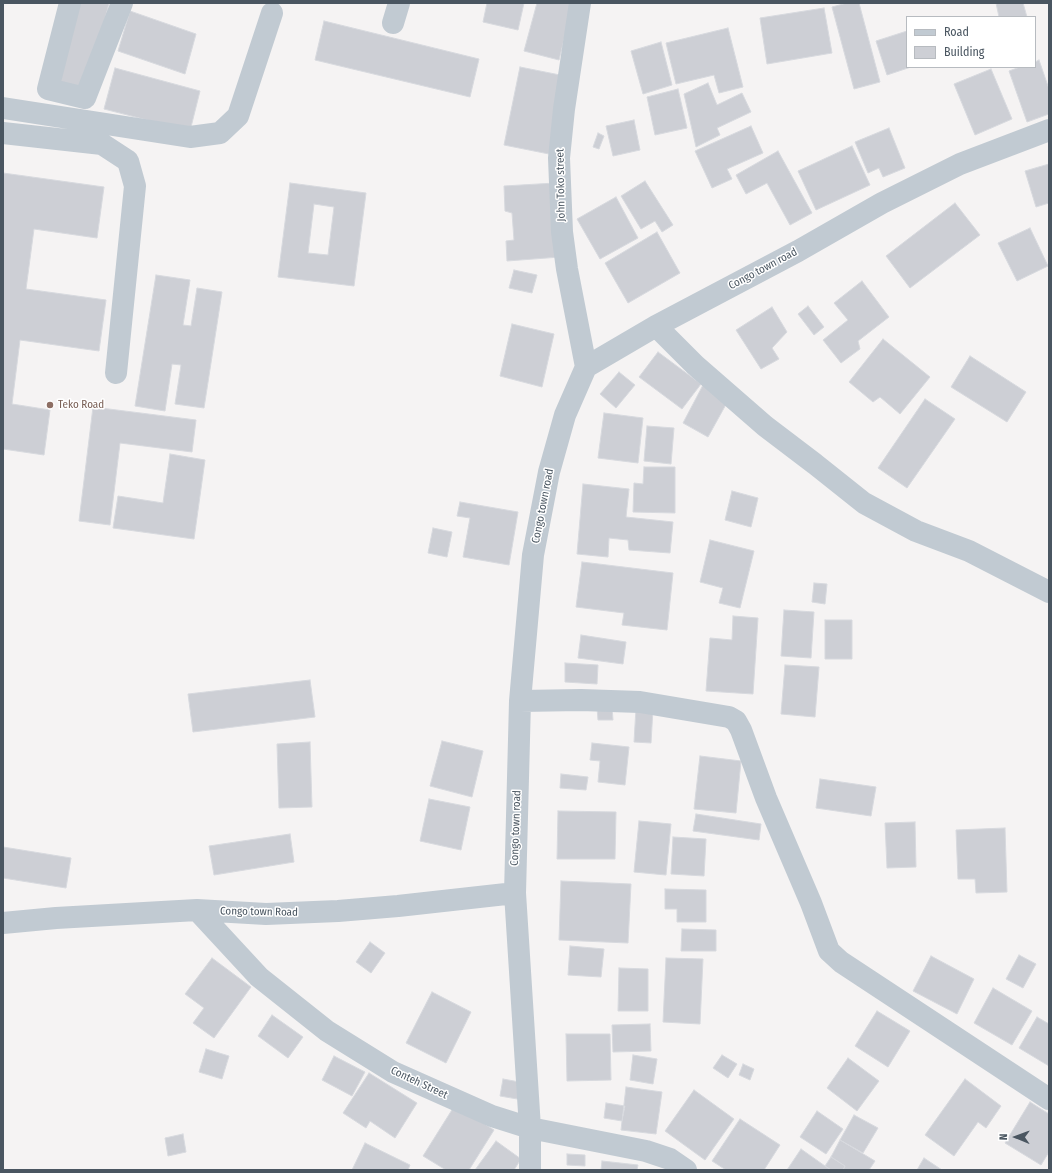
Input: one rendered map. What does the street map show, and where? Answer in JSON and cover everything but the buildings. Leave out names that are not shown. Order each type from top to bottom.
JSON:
[{"type":"street","points":[[70,3],[48,89],[85,98],[122,3]]},
{"type":"street","name":"John Toko street","points":[[580,3],[564,109],[559,158],[562,232],[567,269],[586,367]]},
{"type":"street","points":[[3,108],[190,137],[220,133],[238,116],[272,13]]},
{"type":"street","name":"Congo town road","points":[[530,1170],[530,1128],[514,893],[520,701],[533,555],[548,479],[565,415],[586,367],[656,326],[798,251],[882,203],[960,164],[1049,130]]},
{"type":"street","points":[[3,133],[102,144],[128,161],[135,186],[116,373]]},
{"type":"street","points":[[656,326],[696,365],[765,426],[864,503],[916,532],[969,551],[1049,592]]},
{"type":"street","points":[[520,701],[581,700],[640,702],[729,717],[736,721],[741,730],[766,798],[811,903],[829,951],[841,962],[1049,1099]]},
{"type":"street","name":"Congo town Road","points":[[3,923],[56,918],[196,910],[266,914],[338,911],[514,893]]},
{"type":"street","name":"Conteh Street","points":[[196,910],[259,977],[327,1031],[393,1072],[492,1116],[530,1128],[646,1151],[670,1159],[686,1170]]},
{"type":"place","name":"Teko Road","points":[[50,405]]}]
